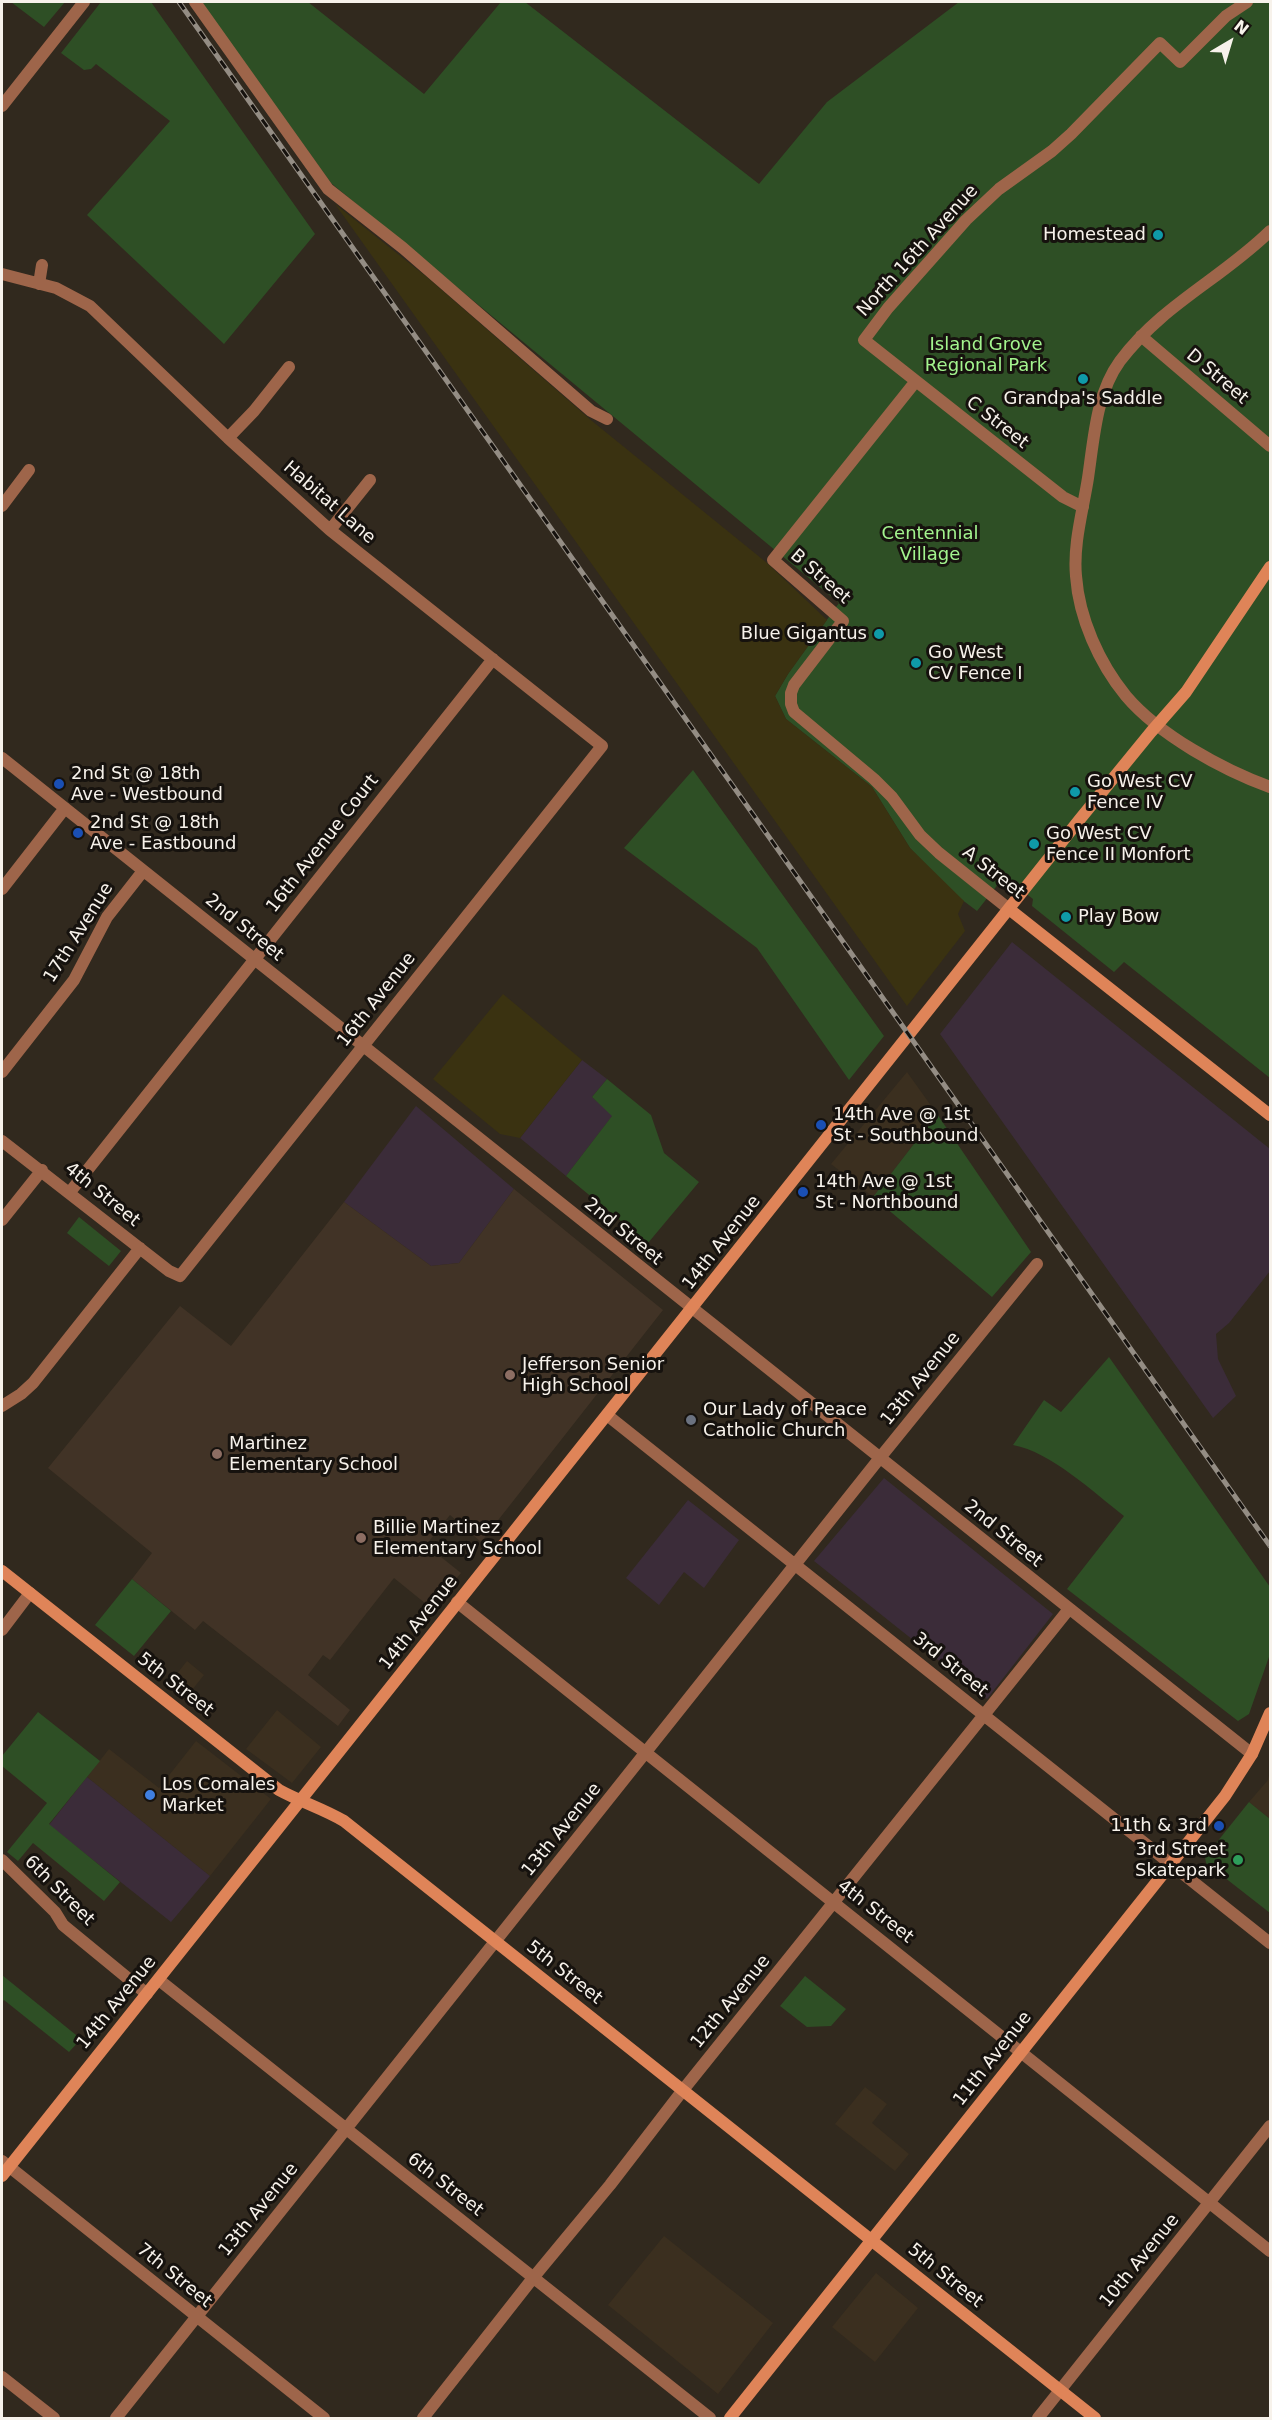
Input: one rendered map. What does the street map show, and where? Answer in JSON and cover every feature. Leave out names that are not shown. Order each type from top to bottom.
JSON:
[{"type":"street","points":[[2,106],[84,2]]},
{"type":"street","points":[[195,2],[328,189],[403,248],[591,411],[607,419]]},
{"type":"street","name":"North 16th Avenue","points":[[864,340],[888,308],[966,220],[999,189],[1052,151],[1071,134],[1160,43],[1180,62],[1226,16],[1247,2]]},
{"type":"street","points":[[1270,231],[1255,247],[1158,318],[1119,362],[1102,398],[1075,553],[1079,599],[1087,624],[1097,649],[1127,697],[1158,724],[1213,762],[1270,787]]},
{"type":"street","points":[[39,284],[42,264]]},
{"type":"street","name":"Habitat Lane","points":[[2,274],[56,288],[90,306],[228,438],[330,530],[602,746]]},
{"type":"street","name":"D Street","points":[[1141,336],[1270,446]]},
{"type":"street","name":"C Street","points":[[864,340],[1063,497],[1083,507]]},
{"type":"street","points":[[228,438],[254,411],[289,367]]},
{"type":"street","name":"B Street","points":[[843,621],[773,561],[916,381]]},
{"type":"street","points":[[2,506],[29,470]]},
{"type":"street","points":[[330,530],[370,480]]},
{"type":"street","name":"14th Avenue","points":[[4,2168],[159,1980],[1009,909],[1186,692],[1270,567]]},
{"type":"street","name":"A Street","points":[[843,621],[794,685],[791,704],[795,712],[874,778],[892,797],[920,835],[939,853],[1270,1115]]},
{"type":"street","name":"16th Avenue Court","points":[[70,1192],[493,659]]},
{"type":"street","name":"16th Avenue","points":[[180,1276],[602,746]]},
{"type":"street","name":"2nd Street","points":[[2,758],[1252,1754]]},
{"type":"street","points":[[2,889],[65,808]]},
{"type":"street","name":"17th Avenue","points":[[2,1071],[74,980],[107,917],[143,871]]},
{"type":"street","name":"4th Street","points":[[2,1140],[170,1271],[180,1276]]},
{"type":"street","points":[[2,1220],[42,1170]]},
{"type":"street","points":[[2,1406],[33,1383],[140,1248]]},
{"type":"street","name":"13th Avenue","points":[[116,2418],[879,1459],[1037,1264]]},
{"type":"street","name":"3rd Street","points":[[607,1415],[1270,1943]]},
{"type":"street","name":"5th Street","points":[[2,1571],[279,1790],[300,1801],[327,1810],[345,1821],[1095,2418]]},
{"type":"street","points":[[2,1630],[30,1593]]},
{"type":"street","name":"4th Street","points":[[457,1602],[1270,2251]]},
{"type":"street","name":"12th Avenue","points":[[423,2418],[1069,1610]]},
{"type":"street","name":"11th Avenue","points":[[730,2418],[1225,1796],[1252,1754],[1270,1713]]},
{"type":"street","name":"6th Street","points":[[2,1860],[55,1912],[63,1925],[147,1994]]},
{"type":"street","name":"6th Street","points":[[159,1980],[710,2418]]},
{"type":"street","name":"10th Avenue","points":[[1038,2418],[1270,2126]]},
{"type":"street","name":"7th Street","points":[[4,2168],[324,2418]]},
{"type":"street","points":[[2,2377],[54,2418]]},
{"type":"shaded area","points":[[1012,942],[1270,1149],[1270,1271],[1229,1323],[1216,1334],[1218,1359],[1236,1396],[1213,1418],[940,1034]]},
{"type":"shaded area","points":[[582,1060],[607,1079],[592,1097],[613,1115],[566,1176],[520,1138]]},
{"type":"shaded area","points":[[907,1072],[937,1114],[873,1197],[831,1164]]},
{"type":"shaded area","points":[[416,1106],[514,1189],[459,1263],[431,1266],[344,1202]]},
{"type":"shaded area","name":"Martinez Elementary School","points":[[514,1189],[663,1310],[481,1542],[450,1515],[426,1545],[461,1573],[431,1608],[394,1578],[330,1660],[323,1655],[308,1675],[350,1710],[338,1726],[203,1621],[195,1630],[132,1579],[152,1553],[48,1468],[180,1306],[231,1346],[344,1202],[431,1266],[459,1263]]},
{"type":"shaded area","points":[[884,1478],[1053,1614],[987,1699],[814,1561]]},
{"type":"shaded area","points":[[688,1500],[739,1540],[704,1588],[684,1572],[659,1605],[626,1578]]},
{"type":"shaded area","points":[[187,1661],[204,1675],[184,1700],[168,1685]]},
{"type":"shaded area","points":[[277,1710],[321,1747],[292,1783],[246,1749]]},
{"type":"shaded area","points":[[196,1741],[271,1799],[210,1876],[87,1777],[109,1749],[159,1788]]},
{"type":"shaded area","points":[[1270,1770],[1270,1819],[1249,1802],[1268,1780]]},
{"type":"shaded area","points":[[87,1777],[210,1876],[171,1922],[49,1825]]},
{"type":"shaded area","points":[[865,2087],[887,2104],[872,2123],[909,2154],[895,2171],[835,2124]]},
{"type":"shaded area","points":[[664,2236],[773,2323],[718,2394],[608,2305]]},
{"type":"shaded area","points":[[876,2273],[918,2308],[875,2362],[832,2327]]},
{"type":"green space","points":[[11,2],[65,2],[44,27]]},
{"type":"green space","points":[[101,2],[151,2],[315,234],[224,344],[87,215],[170,121],[96,64],[91,69],[84,70],[61,53]]},
{"type":"green space","name":"Island Grove Regional Park","points":[[201,2],[308,2],[424,94],[501,2],[525,2],[759,184],[827,102],[959,2],[1270,2],[1270,1078],[1124,962],[1114,972],[1032,906],[1033,899],[1011,882],[999,883],[977,911],[953,893],[910,848],[872,787],[786,719],[775,696],[839,603],[331,183]]},
{"type":"green space","points":[[693,770],[884,1036],[849,1080],[757,948],[624,848]]},
{"type":"green space","points":[[607,1079],[651,1115],[664,1153],[699,1182],[648,1243],[566,1176],[612,1116],[592,1097]]},
{"type":"green space","points":[[937,1114],[1031,1252],[992,1297],[873,1197]]},
{"type":"green space","points":[[79,1217],[121,1251],[109,1266],[67,1233]]},
{"type":"green space","points":[[1109,1357],[1270,1587],[1270,1654],[1249,1714],[1238,1721],[1067,1589],[1124,1516],[1057,1464],[1027,1449],[1013,1445],[1044,1400],[1061,1412]]},
{"type":"green space","points":[[132,1579],[171,1611],[134,1656],[95,1625]]},
{"type":"green space","points":[[38,1712],[100,1761],[49,1824],[120,1882],[104,1901],[33,1843],[18,1861],[7,1852],[47,1803],[2,1766],[2,1756]]},
{"type":"green space","name":"3rd Street Skatepark","points":[[1249,1802],[1270,1819],[1270,1913],[1206,1863],[1205,1857]]},
{"type":"green space","points":[[2,1975],[81,2039],[69,2052],[4,2000],[2,2002]]},
{"type":"green space","points":[[805,1976],[846,2009],[831,2026],[807,2027],[780,2006]]},
{"type":"sand","points":[[335,204],[428,278],[592,421],[767,563],[827,620],[775,696],[786,719],[872,787],[910,848],[964,901],[958,914],[965,931],[907,1006]]},
{"type":"sand","points":[[503,994],[582,1060],[520,1138],[500,1134],[433,1079]]},
{"type":"railway","points":[[179,2],[1270,1546]]},
{"type":"place","name":"Homestead","points":[[1158,235]]},
{"type":"place","name":"Grandpa's Saddle","points":[[1083,379]]},
{"type":"place","name":"Blue Gigantus","points":[[879,634]]},
{"type":"place","name":"Go West CV Fence I","points":[[916,663]]},
{"type":"place","name":"2nd St @ 18th Ave - Westbound","points":[[59,784]]},
{"type":"place","name":"Go West CV Fence IV","points":[[1075,792]]},
{"type":"place","name":"2nd St @ 18th Ave - Eastbound","points":[[78,833]]},
{"type":"place","name":"Go West CV Fence II Monfort","points":[[1034,844]]},
{"type":"place","name":"Play Bow","points":[[1066,917]]},
{"type":"place","name":"14th Ave @ 1st St - Southbound","points":[[821,1125]]},
{"type":"place","name":"14th Ave @ 1st St - Northbound","points":[[803,1192]]},
{"type":"place","name":"Jefferson Senior High School","points":[[510,1375]]},
{"type":"place","name":"Our Lady of Peace Catholic Church","points":[[691,1420]]},
{"type":"place","name":"Martinez Elementary School","points":[[217,1454]]},
{"type":"place","name":"Billie Martinez Elementary School","points":[[361,1538]]},
{"type":"place","name":"Los Comales Market","points":[[150,1795]]},
{"type":"place","name":"11th & 3rd","points":[[1219,1826]]},
{"type":"place","name":"3rd Street Skatepark","points":[[1238,1860]]},
{"type":"park label","name":"Centennial Village","points":[[930,544]]}]
